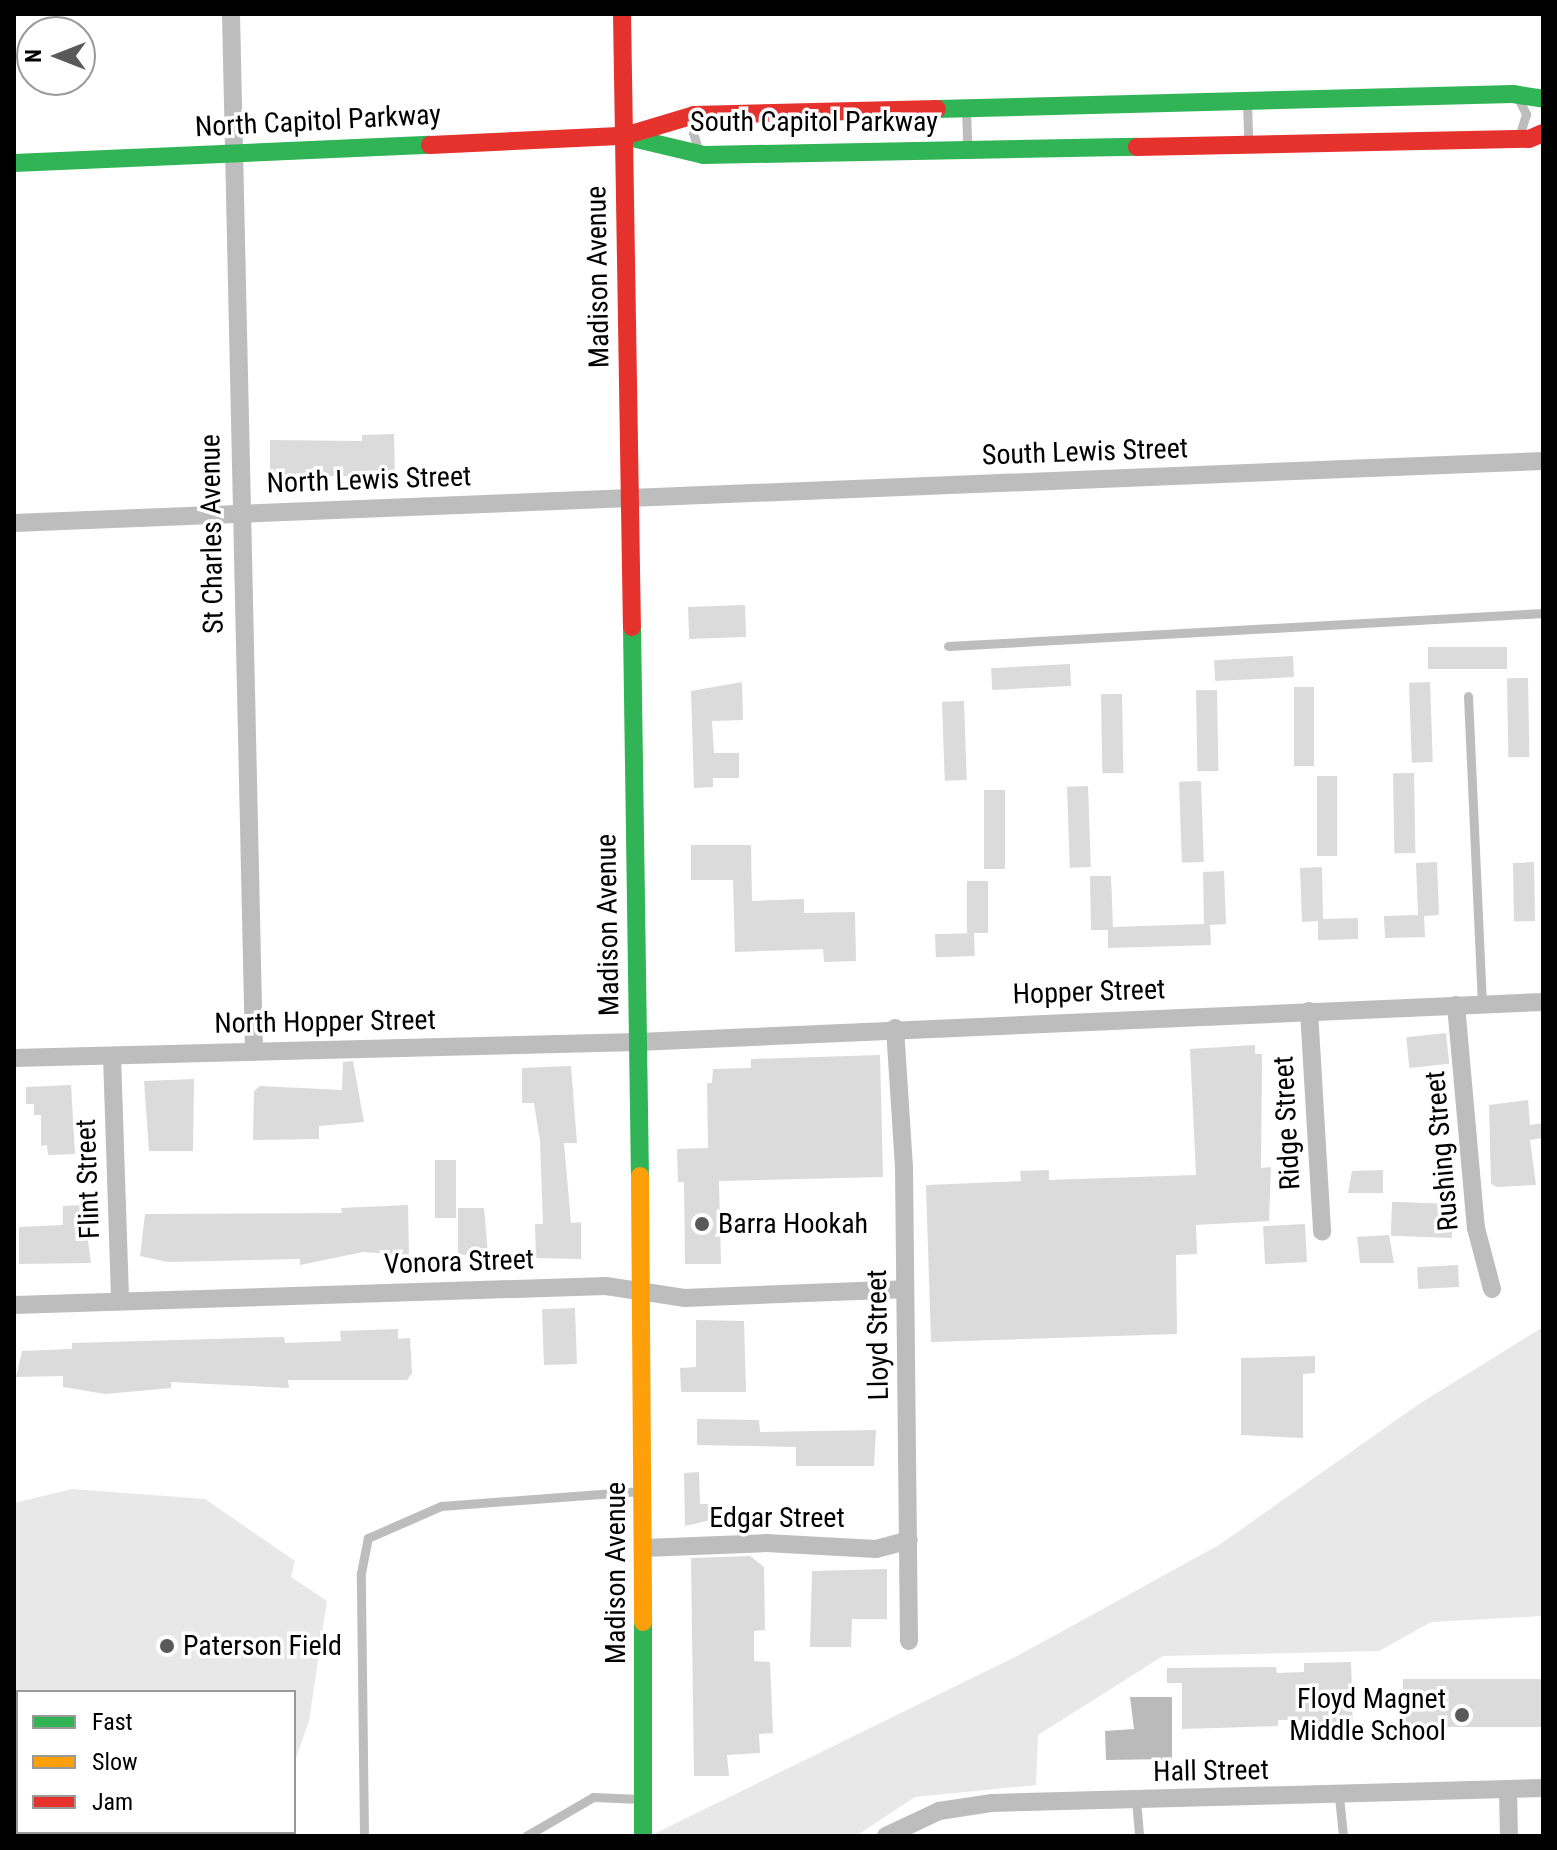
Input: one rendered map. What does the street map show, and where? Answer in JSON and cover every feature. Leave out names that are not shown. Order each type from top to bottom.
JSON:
[{"type":"street","name":"St Charles Avenue","points":[[231,14],[239,514],[254,1052]]},
{"type":"street","name":"Madison Avenue","points":[[622,14],[642,1292],[643,1836]]},
{"type":"street","name":"South Capitol Parkway","points":[[624,136],[706,114],[1513,94],[1543,99]]},
{"type":"street","name":"South Capitol Parkway","points":[[624,136],[704,155],[1515,139],[1543,133]]},
{"type":"street","name":"North Capitol Parkway","points":[[14,163],[624,136]]},
{"type":"street","name":"South Lewis Street","points":[[630,498],[1543,461]]},
{"type":"street","name":"North Lewis Street","points":[[14,523],[630,498]]},
{"type":"street","name":"Hopper Street","points":[[638,1042],[895,1028],[1543,1002]]},
{"type":"street","name":"Rushing Street","points":[[1456,1005],[1476,1228],[1492,1289]]},
{"type":"street","name":"Ridge Street","points":[[1309,1011],[1322,1232]]},
{"type":"street","name":"Lloyd Street","points":[[895,1028],[904,1289],[909,1641]]},
{"type":"street","name":"North Hopper Street","points":[[14,1058],[638,1042]]},
{"type":"street","name":"Flint Street","points":[[112,1056],[120,1301]]},
{"type":"street","name":"Vonora Street","points":[[14,1305],[606,1286],[684,1298],[904,1289]]},
{"type":"street","name":"Edgar Street","points":[[644,1548],[766,1543],[876,1549],[909,1540]]},
{"type":"street","name":"Hall Street","points":[[886,1836],[957,1807],[1543,1788]]},
{"type":"street","points":[[1508,1789],[1509,1836]]},
{"type":"lane","points":[[1513,94],[1526,114],[1515,139]]},
{"type":"lane","points":[[1247,101],[1248,144]]},
{"type":"lane","points":[[965,108],[967,150]]},
{"type":"lane","points":[[704,155],[693,133],[706,114]]},
{"type":"lane","points":[[948,646],[1543,613]]},
{"type":"lane","points":[[1468,696],[1482,1004]]},
{"type":"lane","points":[[364,1836],[361,1573],[368,1538],[441,1506],[644,1491]]},
{"type":"lane","points":[[526,1836],[593,1797],[643,1807]]},
{"type":"lane","points":[[1339,1797],[1343,1836]]},
{"type":"lane","points":[[1136,1800],[1139,1836]]},
{"type":"shaded area","points":[[1543,1327],[1543,1616],[1431,1622],[1379,1651],[1163,1656],[1038,1735],[1036,1785],[915,1797],[856,1836],[650,1836],[1019,1655],[1219,1545],[1419,1404]]},
{"type":"shaded area","name":"Paterson Field","points":[[72,1489],[205,1499],[295,1561],[291,1577],[327,1601],[309,1721],[296,1758],[296,1690],[16,1690],[14,1832],[14,1503]]},
{"type":"shaded area","points":[[1130,1697],[1172,1697],[1172,1759],[1106,1760],[1105,1731],[1134,1729]]},
{"type":"building","points":[[394,434],[395,476],[270,476],[270,440],[362,441],[362,435]]},
{"type":"building","points":[[745,605],[746,637],[689,639],[688,607]]},
{"type":"building","points":[[1428,647],[1507,647],[1507,669],[1428,669]]},
{"type":"building","points":[[1293,656],[1294,677],[1215,681],[1214,660]]},
{"type":"building","points":[[1070,664],[1071,686],[992,690],[991,668]]},
{"type":"building","points":[[1507,678],[1528,678],[1529,757],[1508,757]]},
{"type":"building","points":[[742,682],[743,720],[712,721],[714,753],[739,753],[739,778],[713,778],[713,787],[694,788],[691,691]]},
{"type":"building","points":[[1430,682],[1433,762],[1412,763],[1409,683]]},
{"type":"building","points":[[1294,687],[1314,687],[1314,766],[1294,766]]},
{"type":"building","points":[[1196,690],[1217,690],[1218,771],[1197,771]]},
{"type":"building","points":[[1101,694],[1122,694],[1123,773],[1102,773]]},
{"type":"building","points":[[964,701],[967,780],[945,781],[942,702]]},
{"type":"building","points":[[1393,773],[1414,773],[1415,853],[1394,853]]},
{"type":"building","points":[[1317,776],[1337,776],[1337,856],[1317,856]]},
{"type":"building","points":[[1201,781],[1204,862],[1182,863],[1179,782]]},
{"type":"building","points":[[1088,786],[1091,867],[1070,868],[1067,787]]},
{"type":"building","points":[[984,790],[1005,790],[1005,869],[984,869]]},
{"type":"building","points":[[691,845],[751,845],[752,901],[804,899],[804,913],[855,912],[856,961],[824,962],[823,949],[735,952],[733,880],[691,880]]},
{"type":"building","points":[[1437,862],[1439,915],[1424,916],[1425,937],[1385,938],[1384,916],[1418,915],[1416,863]]},
{"type":"building","points":[[1513,862],[1534,862],[1535,921],[1514,921]]},
{"type":"building","points":[[1322,867],[1323,919],[1358,918],[1358,939],[1318,940],[1318,921],[1302,922],[1300,868]]},
{"type":"building","points":[[1224,871],[1226,924],[1210,925],[1211,945],[1108,948],[1108,930],[1091,930],[1090,876],[1111,876],[1113,927],[1204,924],[1203,872]]},
{"type":"building","points":[[967,881],[988,881],[988,933],[967,933]]},
{"type":"building","points":[[974,933],[975,956],[936,957],[935,934]]},
{"type":"building","points":[[1446,1033],[1449,1064],[1409,1068],[1406,1037]]},
{"type":"building","points":[[1255,1045],[1255,1054],[1262,1054],[1261,1168],[1271,1167],[1269,1221],[1196,1225],[1197,1254],[1176,1255],[1177,1334],[931,1342],[926,1185],[1021,1181],[1020,1171],[1049,1170],[1049,1180],[1196,1175],[1190,1049]]},
{"type":"building","points":[[880,1055],[883,1177],[719,1181],[721,1264],[685,1264],[684,1182],[678,1182],[677,1149],[708,1148],[707,1083],[712,1083],[713,1069],[751,1068],[751,1059]]},
{"type":"building","points":[[353,1061],[364,1122],[319,1126],[319,1139],[253,1140],[254,1091],[260,1086],[342,1090],[343,1062]]},
{"type":"building","points":[[571,1066],[577,1143],[564,1143],[571,1223],[581,1222],[581,1259],[536,1258],[535,1224],[543,1224],[540,1141],[534,1103],[522,1103],[522,1068]]},
{"type":"building","points":[[194,1079],[193,1151],[149,1151],[144,1081]]},
{"type":"building","points":[[71,1085],[75,1154],[48,1155],[47,1145],[41,1146],[41,1115],[34,1115],[34,1104],[26,1104],[26,1087]]},
{"type":"building","points":[[1528,1100],[1530,1125],[1543,1123],[1543,1138],[1530,1140],[1536,1185],[1497,1187],[1491,1184],[1489,1105]]},
{"type":"building","points":[[435,1160],[456,1160],[456,1218],[435,1218]]},
{"type":"building","points":[[1383,1170],[1383,1193],[1348,1193],[1352,1171]]},
{"type":"building","points":[[1392,1202],[1453,1204],[1452,1238],[1391,1236]]},
{"type":"building","points":[[83,1205],[91,1263],[19,1264],[19,1227],[63,1225],[63,1206]]},
{"type":"building","points":[[408,1205],[409,1255],[363,1252],[300,1265],[300,1259],[168,1262],[140,1256],[145,1214],[342,1213],[341,1208]]},
{"type":"building","points":[[458,1208],[484,1208],[488,1254],[458,1255]]},
{"type":"building","points":[[1305,1224],[1307,1262],[1265,1264],[1263,1226]]},
{"type":"building","points":[[1389,1235],[1394,1263],[1360,1263],[1357,1237]]},
{"type":"building","points":[[1458,1265],[1459,1287],[1418,1289],[1417,1267]]},
{"type":"building","points":[[575,1308],[577,1364],[544,1365],[542,1309]]},
{"type":"building","points":[[696,1320],[744,1321],[746,1392],[681,1392],[680,1368],[696,1367]]},
{"type":"building","points":[[398,1329],[398,1339],[410,1338],[412,1373],[407,1380],[288,1380],[289,1388],[171,1382],[171,1388],[105,1394],[63,1387],[63,1376],[16,1377],[22,1351],[72,1349],[72,1343],[284,1337],[285,1343],[341,1341],[340,1331]]},
{"type":"building","points":[[1315,1356],[1315,1373],[1303,1374],[1303,1438],[1241,1435],[1241,1358]]},
{"type":"building","points":[[697,1419],[759,1420],[760,1432],[876,1430],[874,1466],[796,1466],[796,1447],[697,1445]]},
{"type":"building","points":[[699,1472],[700,1504],[710,1504],[711,1520],[685,1526],[684,1473]]},
{"type":"building","points":[[750,1556],[764,1567],[765,1630],[754,1631],[754,1661],[770,1662],[773,1733],[759,1734],[760,1753],[727,1755],[729,1776],[694,1776],[691,1558]]},
{"type":"building","points":[[887,1569],[887,1619],[852,1619],[851,1647],[810,1647],[812,1571]]},
{"type":"building","points":[[1351,1662],[1353,1728],[1305,1729],[1305,1720],[1278,1720],[1278,1726],[1182,1729],[1182,1683],[1167,1683],[1167,1668],[1276,1667],[1277,1673],[1304,1672],[1304,1663]]},
{"type":"building","points":[[1403,1679],[1543,1679],[1543,1727],[1403,1727]]},
{"type":"traffic: fast","points":[[937,109],[1513,94],[1543,99]]},
{"type":"traffic: fast","points":[[624,136],[704,155],[1137,147]]},
{"type":"traffic: fast","points":[[14,163],[430,145]]},
{"type":"traffic: fast","points":[[632,627],[640,1176]]},
{"type":"traffic: fast","points":[[643,1622],[643,1836]]},
{"type":"traffic: slow","points":[[640,1176],[643,1622]]},
{"type":"traffic: jam","points":[[622,14],[632,627]]},
{"type":"traffic: jam","points":[[430,145],[624,136],[694,115],[937,109]]},
{"type":"traffic: jam","points":[[1137,147],[1529,139],[1543,133]]},
{"type":"place","name":"Barra Hookah","points":[[702,1224]]},
{"type":"place","name":"Paterson Field","points":[[167,1646]]},
{"type":"place","name":"Floyd Magnet Middle School","points":[[1462,1715]]}]
